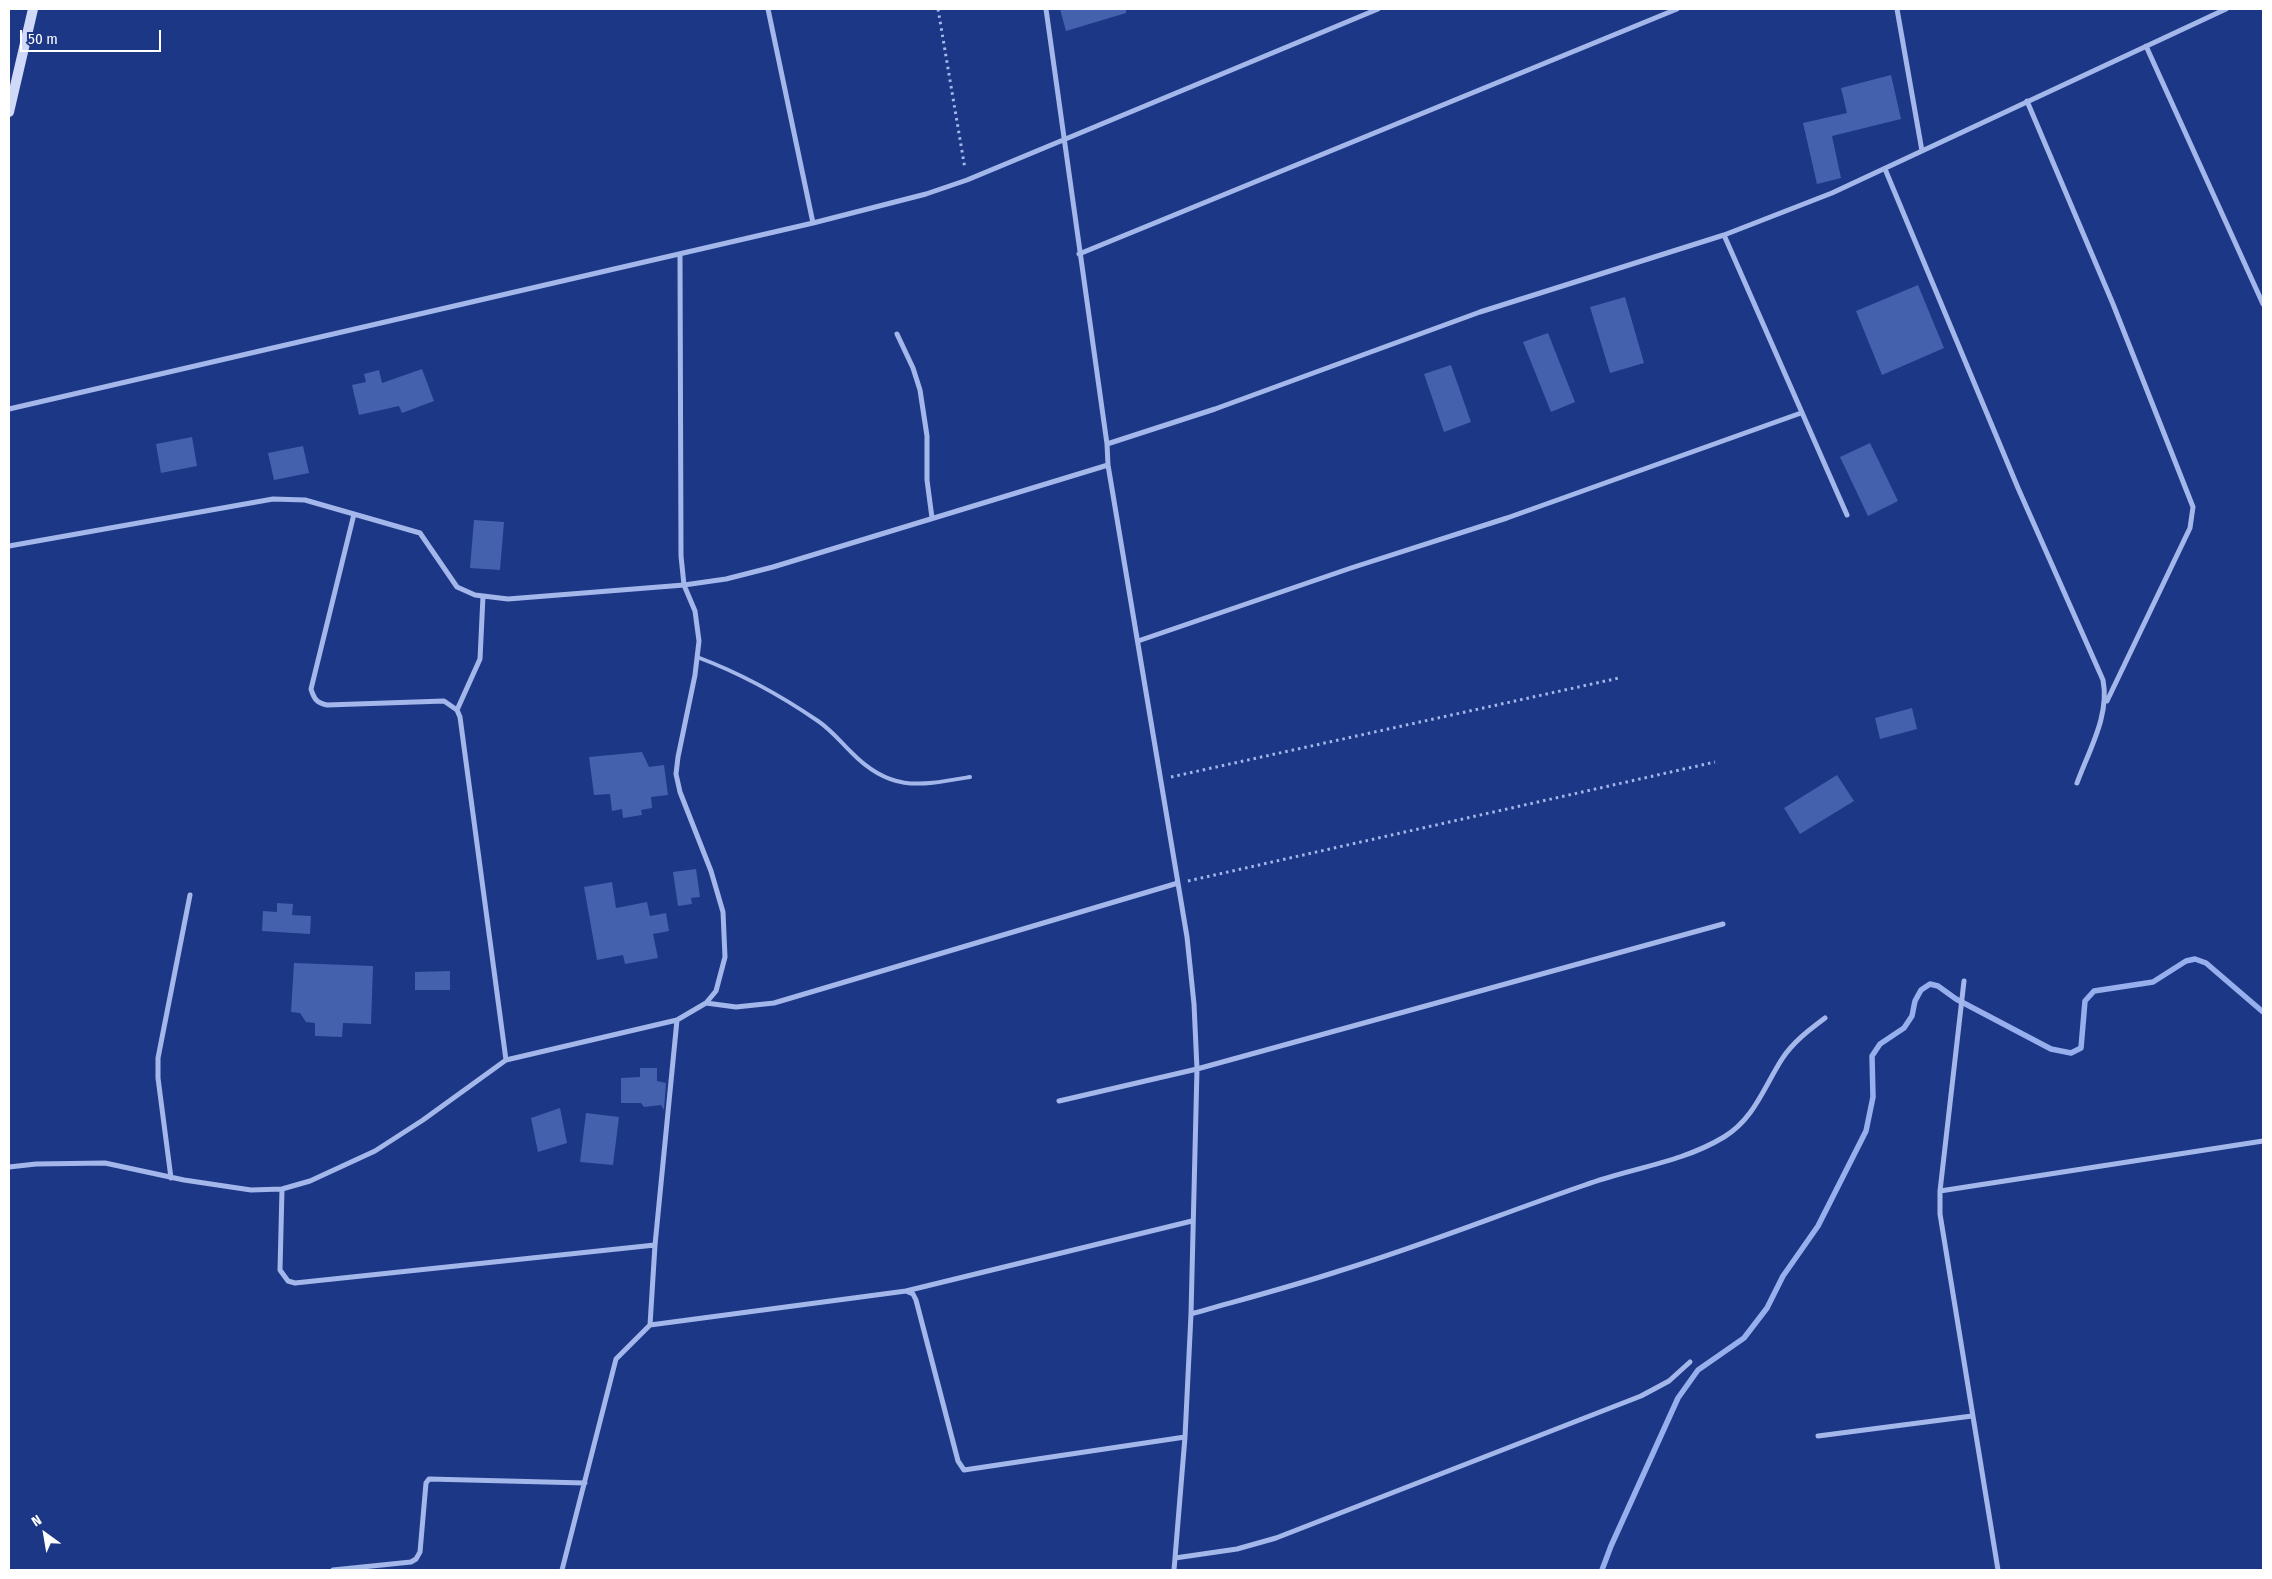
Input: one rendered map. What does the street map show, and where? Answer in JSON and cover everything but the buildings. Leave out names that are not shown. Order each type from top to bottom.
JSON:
[{"type":"main road","points":[[9,112],[33,9]]},
{"type":"street","points":[[768,9],[813,223]]},
{"type":"street","points":[[1046,9],[1107,444],[1108,465],[1187,938],[1194,1004],[1197,1069],[1190,1314],[1185,1437],[1174,1570]]},
{"type":"street","points":[[9,409],[813,223],[926,194],[966,180],[1378,9]]},
{"type":"street","points":[[1079,254],[1677,9]]},
{"type":"street","points":[[1897,9],[1922,151]]},
{"type":"street","points":[[1107,444],[1215,409],[1480,312],[1724,234],[1832,194],[2226,9]]},
{"type":"street","points":[[2146,46],[2263,304]]},
{"type":"street","points":[[2027,101],[2113,304],[2193,507],[2190,528],[2105,703],[2102,718],[2077,783]]},
{"type":"street","points":[[1885,169],[2018,488],[2093,655],[2103,680],[2105,703]]},
{"type":"street","points":[[1724,234],[1847,515]]},
{"type":"street","points":[[9,1167],[36,1164],[105,1163],[171,1178],[251,1190],[282,1189],[310,1181],[375,1151],[423,1120],[506,1060],[677,1020],[706,1003],[716,991],[725,957],[723,912],[711,871],[680,792],[676,774],[699,641],[695,611],[684,585],[681,556],[680,254]]},
{"type":"street","points":[[897,334],[914,368],[920,390],[927,436],[926,480],[932,518]]},
{"type":"street","points":[[1138,641],[1351,568],[1525,512],[1801,413]]},
{"type":"street","points":[[9,546],[274,499],[290,498],[305,500],[420,533],[457,587],[466,592],[483,596],[508,599],[684,585],[726,579],[773,567],[1108,465]]},
{"type":"street","points":[[354,514],[311,689],[313,696],[319,703],[327,705],[444,701],[457,710]]},
{"type":"street","points":[[483,596],[480,659],[457,710],[461,727],[506,1060]]},
{"type":"street","points":[[706,1003],[736,1007],[774,1003],[1178,883]]},
{"type":"street","points":[[171,1178],[158,1078],[158,1058],[190,895]]},
{"type":"street","points":[[1059,1101],[1197,1069],[1723,924]]},
{"type":"street","points":[[1964,981],[1940,1191],[1940,1214],[1995,1570]]},
{"type":"street","points":[[1190,1314],[1341,1271],[1596,1181],[1673,1160],[1700,1149],[1724,1137],[1741,1125],[1755,1108],[1783,1058],[1800,1038],[1825,1018]]},
{"type":"street","points":[[650,1325],[654,1245],[677,1020]]},
{"type":"street","points":[[1940,1191],[2263,1141]]},
{"type":"street","points":[[282,1189],[280,1270],[288,1281],[295,1283],[654,1245]]},
{"type":"street","points":[[562,1570],[616,1359],[650,1325],[906,1291],[1192,1221]]},
{"type":"street","points":[[906,1291],[913,1294],[916,1300],[958,1461],[964,1470],[1185,1437]]},
{"type":"street","points":[[1175,1558],[1237,1548],[1276,1538],[1641,1396],[1669,1381],[1690,1362]]},
{"type":"street","points":[[1818,1436],[1972,1416]]},
{"type":"street","points":[[333,1570],[411,1562],[416,1559],[420,1552],[426,1484],[429,1480],[585,1483]]},
{"type":"lane","points":[[697,657],[747,678],[819,721],[872,772],[891,780],[912,784],[936,783],[970,777]]},
{"type":"path","points":[[938,9],[966,180]]},
{"type":"path","points":[[1161,779],[1619,678]]},
{"type":"path","points":[[1178,883],[1715,762]]},
{"type":"waterway","points":[[1602,1570],[1678,1398],[1698,1370],[1744,1338],[1767,1308],[1783,1276],[1818,1226],[1866,1131],[1873,1097],[1872,1056],[1880,1044],[1904,1028],[1912,1016],[1915,1001],[1921,990],[1930,984],[1938,986],[1956,999],[2051,1049],[2071,1053],[2081,1048],[2085,1001],[2094,991],[2153,982],[2186,961],[2195,959],[2206,963],[2263,1012]]}]
